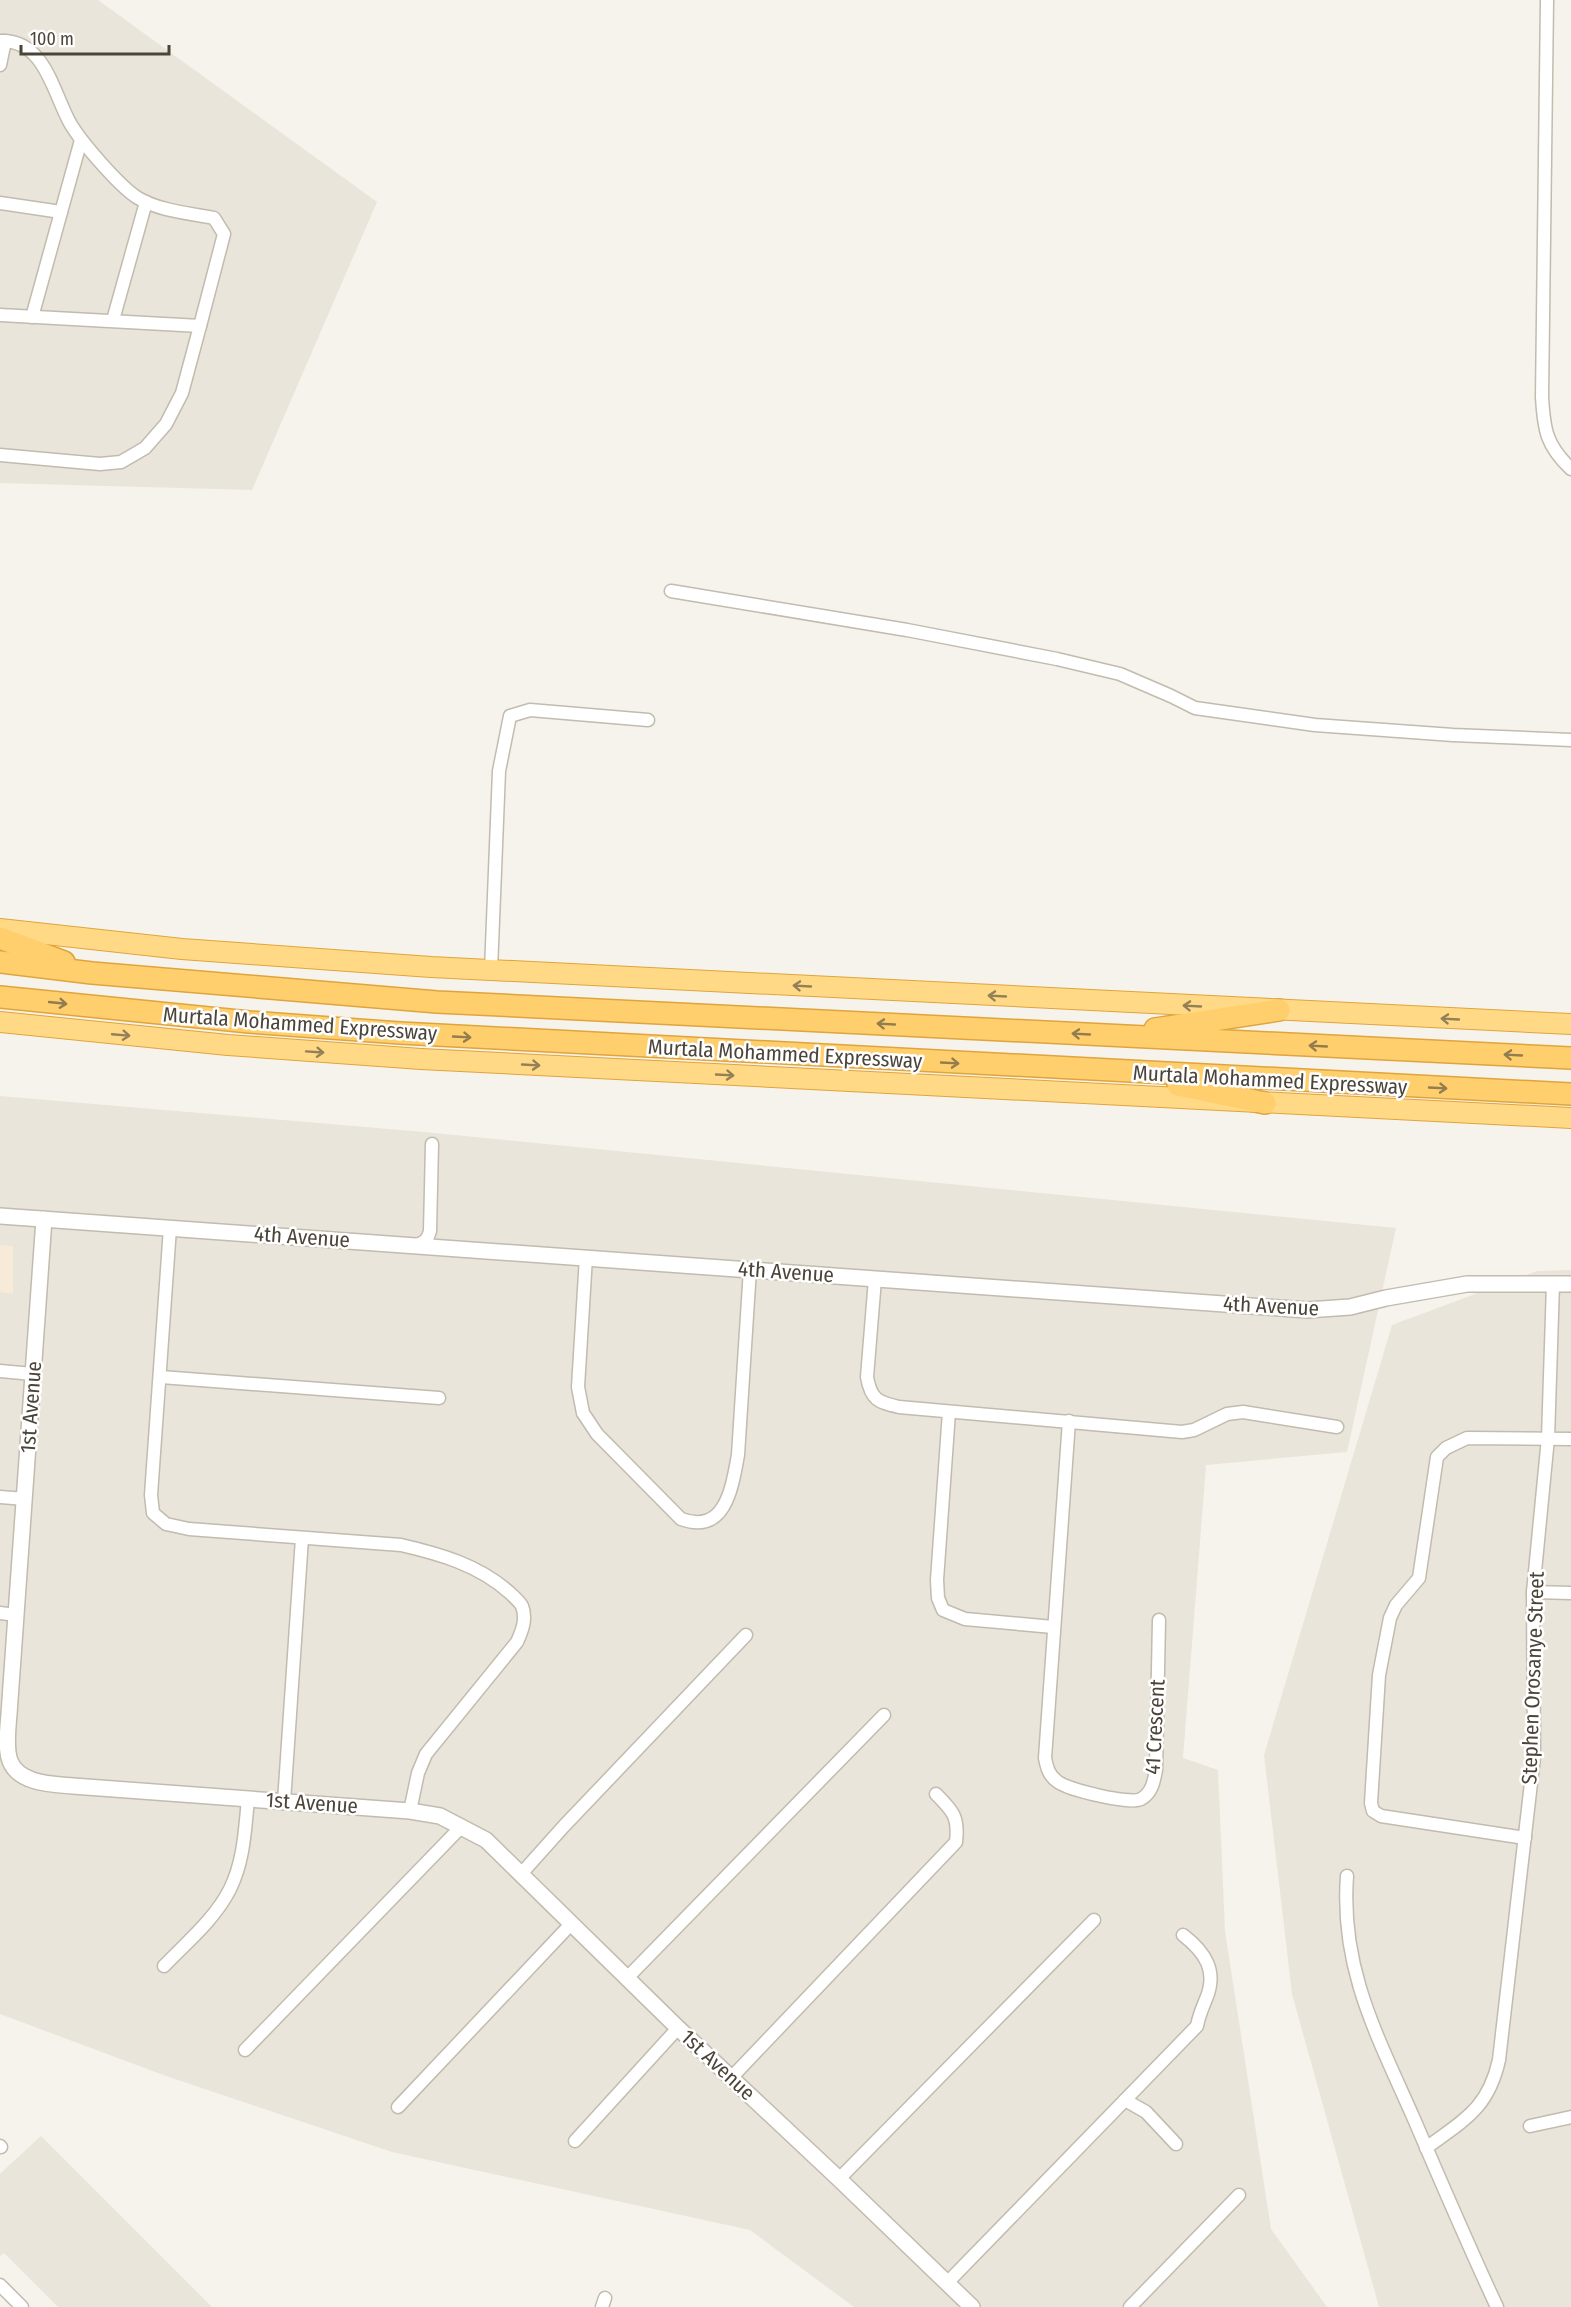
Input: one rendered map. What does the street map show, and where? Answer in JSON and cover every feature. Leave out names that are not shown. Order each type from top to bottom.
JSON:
[{"type":"highway","points":[[0,929],[182,949],[491,970],[1571,1024]]},
{"type":"highway","points":[[0,938],[92,973]]},
{"type":"highway","name":"Murtala Mohammed Expressway","points":[[0,962],[92,973],[436,1002],[1571,1058]]},
{"type":"highway","name":"Murtala Mohammed Expressway","points":[[0,997],[225,1020],[400,1033],[1571,1095]]},
{"type":"highway","points":[[1109,1036],[1279,1010]]},
{"type":"highway","name":"Murtala Mohammed Expressway","points":[[0,1022],[228,1045],[421,1059],[1571,1118]]},
{"type":"highway","points":[[1113,1072],[1265,1103]]},
{"type":"street","points":[[1547,0],[1542,397],[1548,442],[1571,469]]},
{"type":"street","points":[[0,65],[2,41],[20,44],[34,54],[46,70],[81,140],[136,197],[157,207],[214,218],[224,234],[182,393],[166,424],[145,448],[121,462],[100,464],[0,455]]},
{"type":"street","points":[[32,317],[81,140]]},
{"type":"street","points":[[113,320],[146,201]]},
{"type":"street","points":[[0,203],[61,212]]},
{"type":"street","points":[[0,315],[200,326]]},
{"type":"street","points":[[671,591],[919,632],[1057,659],[1120,674],[1195,708],[1315,725],[1453,735],[1571,740]]},
{"type":"street","points":[[491,970],[499,771],[510,716],[530,710],[648,720]]},
{"type":"street","points":[[417,1245],[429,1237],[430,1231],[432,1144]]},
{"type":"street","name":"4th Avenue","points":[[0,1216],[1307,1310],[1350,1307],[1386,1298],[1467,1284],[1571,1284]]},
{"type":"street","name":"1st Avenue","points":[[44,1219],[8,1742],[10,1761],[21,1774],[39,1782],[410,1811],[440,1816],[462,1826],[486,1840],[731,2079],[972,2307]]},
{"type":"street","points":[[170,1228],[151,1495],[153,1513],[166,1524],[189,1529],[401,1545],[433,1552],[468,1565],[499,1582],[522,1607],[524,1628],[517,1642],[426,1754],[418,1773],[410,1811]]},
{"type":"street","points":[[586,1257],[578,1387],[583,1413],[597,1434],[681,1519],[694,1524],[708,1522],[718,1513],[726,1500],[733,1480],[738,1455],[750,1269]]},
{"type":"street","points":[[876,1279],[867,1377],[870,1393],[882,1403],[949,1412],[1182,1432],[1204,1426],[1227,1414],[1243,1412],[1337,1427]]},
{"type":"street","name":"Stephen Orosanye Street","points":[[1426,2148],[1469,2116],[1487,2096],[1495,2080],[1499,2060],[1534,1757],[1533,1592],[1548,1438],[1553,1284]]},
{"type":"street","points":[[0,1371],[33,1374]]},
{"type":"street","points":[[161,1377],[438,1398]]},
{"type":"street","points":[[949,1412],[937,1580],[938,1598],[943,1610],[964,1619],[1053,1627]]},
{"type":"street","name":"41 Crescent","points":[[1069,1421],[1053,1627],[1046,1758],[1048,1772],[1059,1782],[1122,1800],[1139,1800],[1148,1794],[1156,1770],[1159,1620]]},
{"type":"street","points":[[1525,1838],[1381,1816],[1373,1811],[1372,1791],[1379,1675],[1390,1618],[1396,1605],[1419,1578],[1437,1457],[1446,1448],[1467,1438],[1571,1439]]},
{"type":"street","points":[[0,1497],[25,1499]]},
{"type":"street","points":[[284,1802],[302,1538]]},
{"type":"street","points":[[1533,1592],[1571,1593]]},
{"type":"street","points":[[0,1613],[16,1615]]},
{"type":"street","points":[[521,1874],[746,1635]]},
{"type":"street","points":[[627,1978],[884,1715]]},
{"type":"street","points":[[731,2079],[956,1842],[958,1829],[954,1815],[936,1794]]},
{"type":"street","points":[[164,1966],[217,1910],[231,1888],[240,1861],[248,1799]]},
{"type":"street","points":[[245,2050],[462,1826]]},
{"type":"street","points":[[1347,1876],[1349,1948],[1360,1995],[1450,2206],[1497,2307]]},
{"type":"street","points":[[839,2179],[1094,1920]]},
{"type":"street","points":[[398,2107],[571,1924]]},
{"type":"street","points":[[947,2283],[1197,2026],[1199,2014],[1210,1986],[1211,1970],[1198,1946],[1183,1935]]},
{"type":"street","points":[[575,2140],[678,2028]]},
{"type":"street","points":[[1125,2100],[1146,2112],[1176,2144]]},
{"type":"street","points":[[1530,2126],[1571,2117]]},
{"type":"street","points":[[1130,2307],[1239,2195]]},
{"type":"street","points":[[0,2285],[22,2307]]},
{"type":"shaded area","points":[[0,0],[98,0],[377,202],[252,490],[0,483]]},
{"type":"shaded area","points":[[0,1096],[424,1132],[1396,1228],[1347,1452],[1206,1465],[1183,1758],[1218,1770],[1225,1931],[1271,2229],[1327,2307],[854,2307],[750,2230],[392,2152],[166,2076],[0,2014]]},
{"type":"shaded area","points":[[0,1245],[13,1246],[13,1294],[0,1292]]},
{"type":"shaded area","points":[[1571,1270],[1571,2307],[1379,2307],[1292,1994],[1264,1755],[1392,1325],[1537,1271]]},
{"type":"shaded area","points":[[41,2136],[212,2307],[58,2307],[4,2253],[0,2256],[0,2174]]}]
